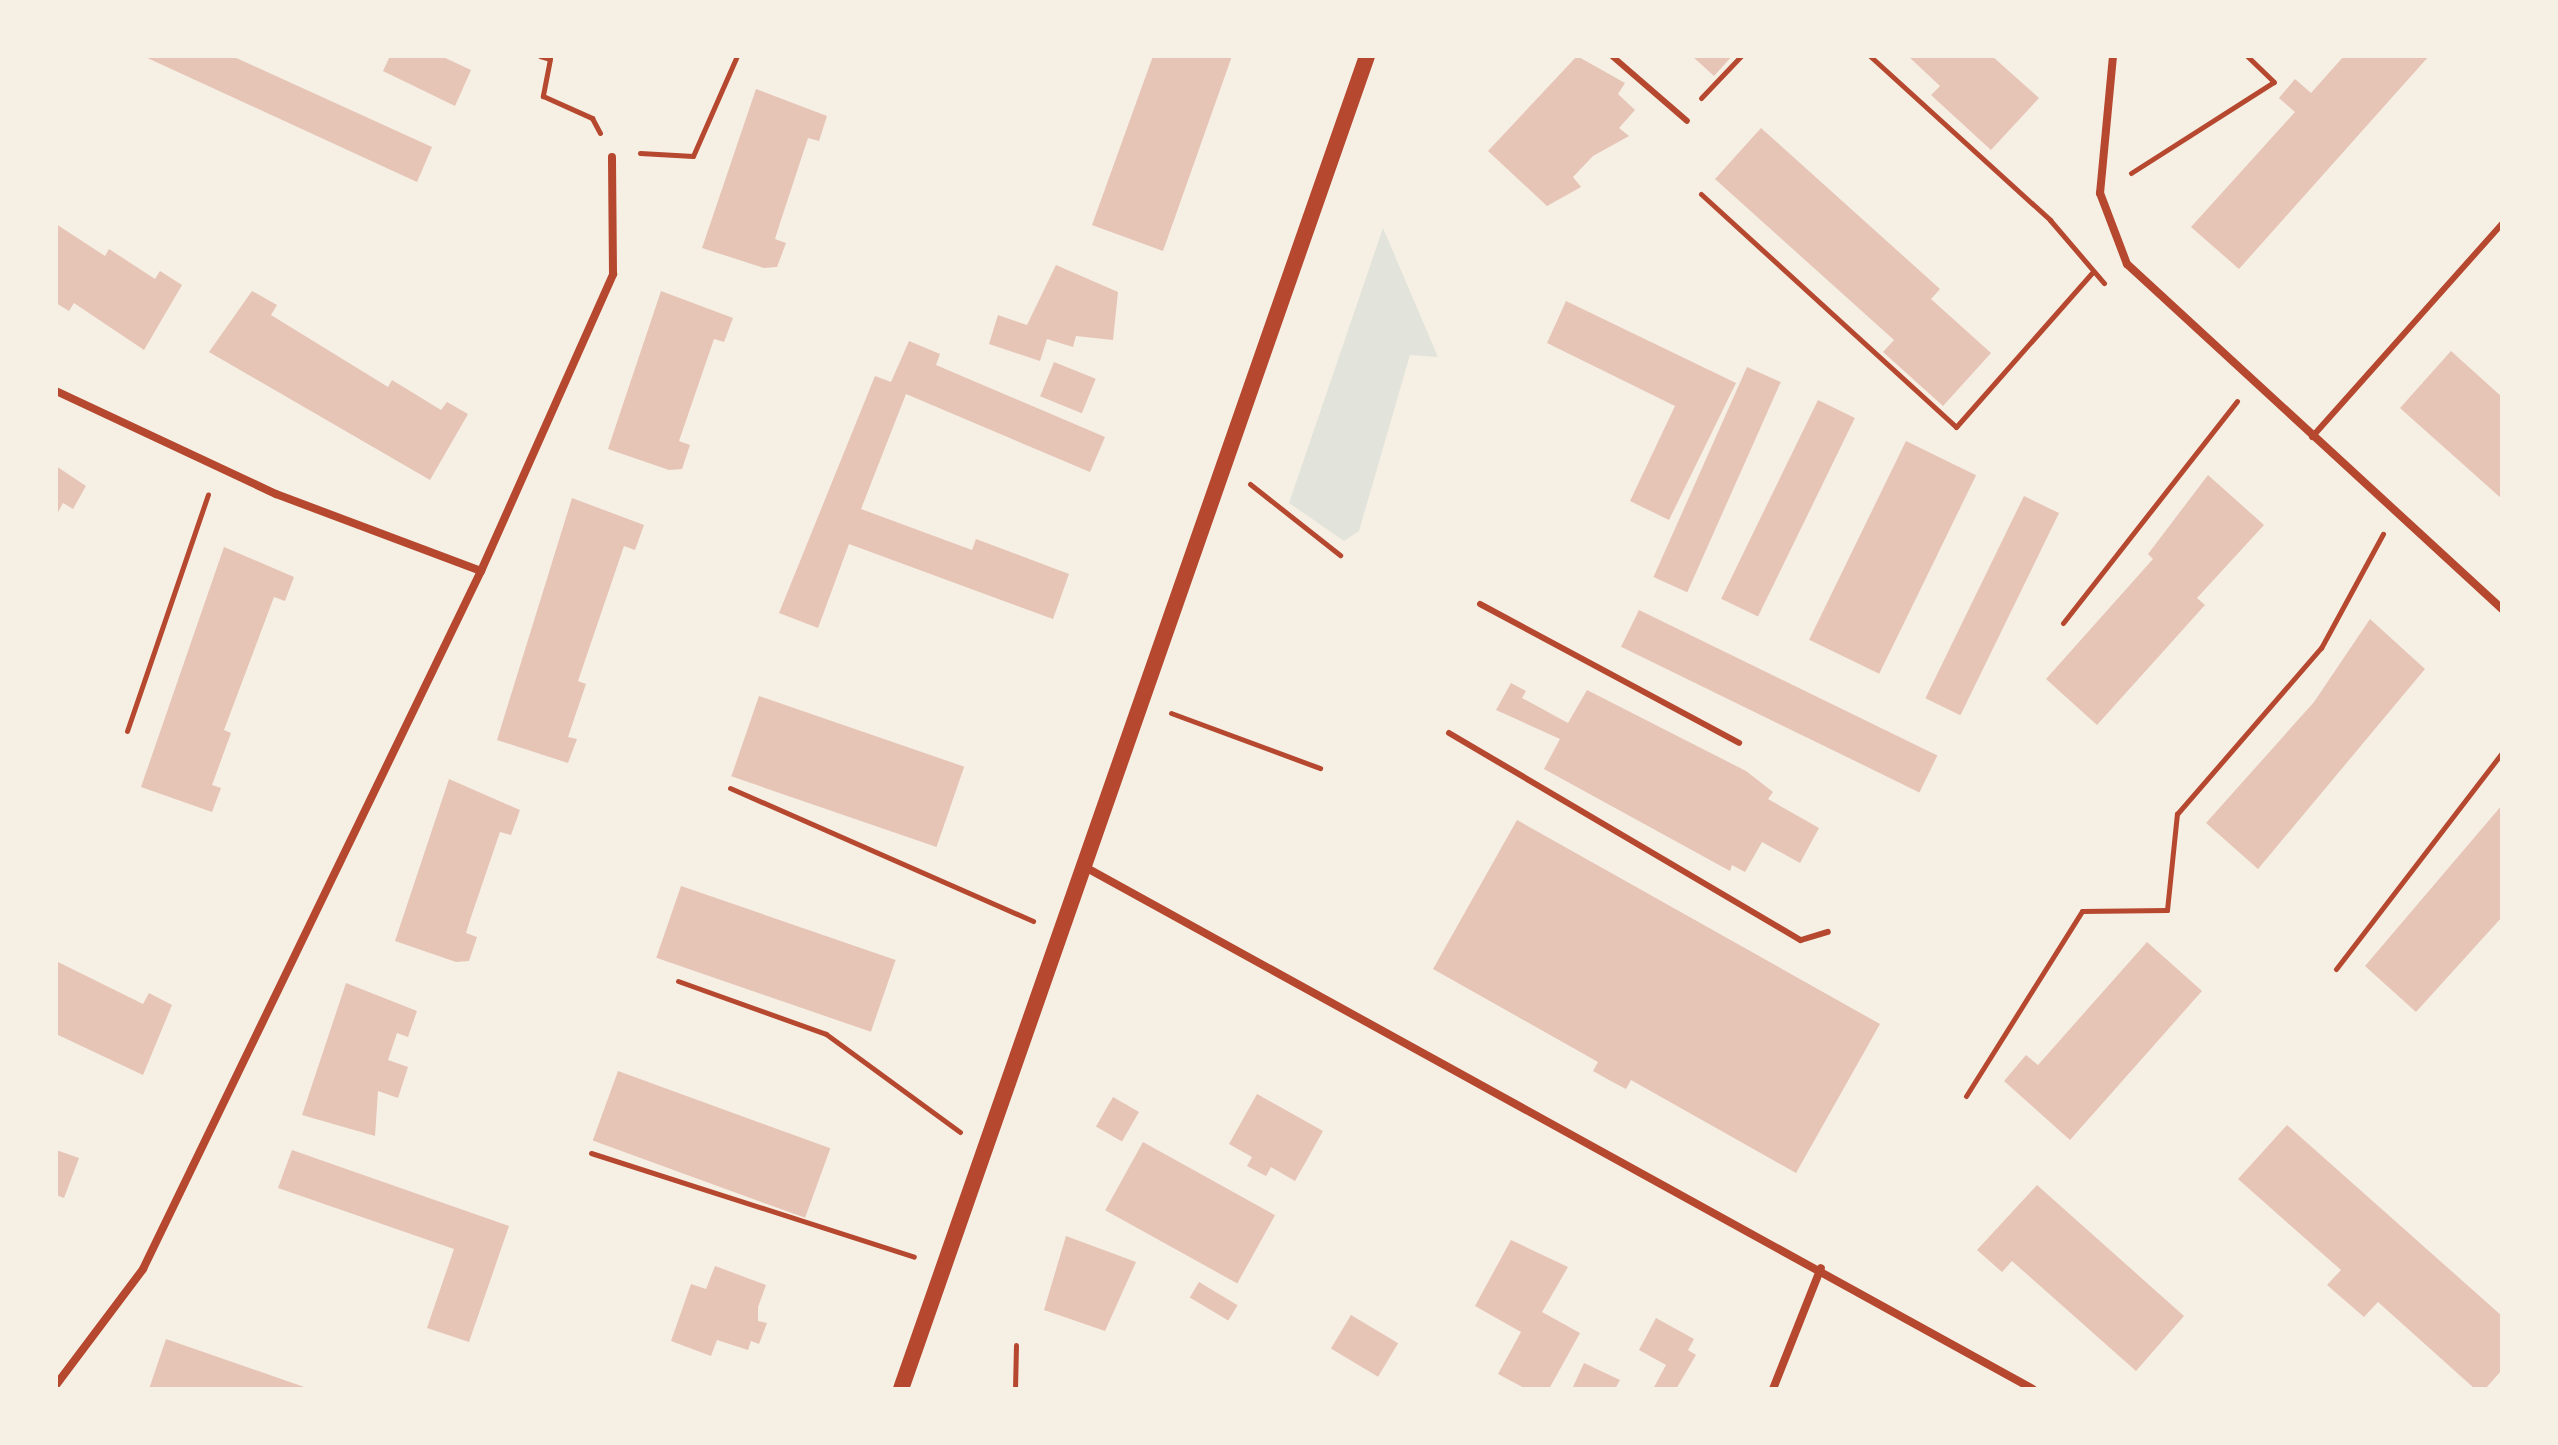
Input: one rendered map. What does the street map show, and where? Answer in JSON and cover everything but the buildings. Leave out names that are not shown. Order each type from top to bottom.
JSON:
[{"type":"main road","points":[[901,1389],[1367,56]]},
{"type":"street","points":[[2113,56],[2100,193],[2127,264],[2251,383],[2502,609]]},
{"type":"street","points":[[56,1385],[143,1269],[481,571],[613,274],[612,157]]},
{"type":"street","points":[[56,391],[217,468],[481,571]]},
{"type":"street","points":[[1085,867],[1821,1268],[2033,1389]]},
{"type":"street","points":[[1773,1389],[1821,1268]]},
{"type":"lane","points":[[1612,56],[1687,121]]},
{"type":"lane","points":[[2312,437],[2502,224]]},
{"type":"lane","points":[[1480,604],[1739,743]]},
{"type":"lane","points":[[1449,733],[1801,940],[1828,932]]},
{"type":"path","points":[[540,56],[550,59],[543,96],[592,118],[612,157],[670,149],[693,156],[737,56]]},
{"type":"path","points":[[1692,91],[1702,100],[1741,56]]},
{"type":"path","points":[[1870,56],[2050,220],[2092,273],[2114,293]]},
{"type":"path","points":[[2100,193],[2274,82],[2247,56]]},
{"type":"path","points":[[1701,194],[1956,427],[2092,273]]},
{"type":"path","points":[[2063,623],[2251,383]]},
{"type":"path","points":[[1225,465],[1340,555]]},
{"type":"path","points":[[127,731],[217,468]]},
{"type":"path","points":[[1966,1096],[2082,911],[2167,910],[2177,814],[2321,648],[2395,512]]},
{"type":"path","points":[[1142,702],[1320,768]]},
{"type":"path","points":[[2336,969],[2502,753]]},
{"type":"path","points":[[730,788],[1061,934]]},
{"type":"path","points":[[678,981],[826,1034],[985,1150]]},
{"type":"path","points":[[591,1153],[944,1266]]},
{"type":"path","points":[[1015,1389],[1016,1345]]},
{"type":"shaded area","points":[[1383,228],[1438,357],[1410,355],[1359,531],[1344,541],[1289,503]]}]
